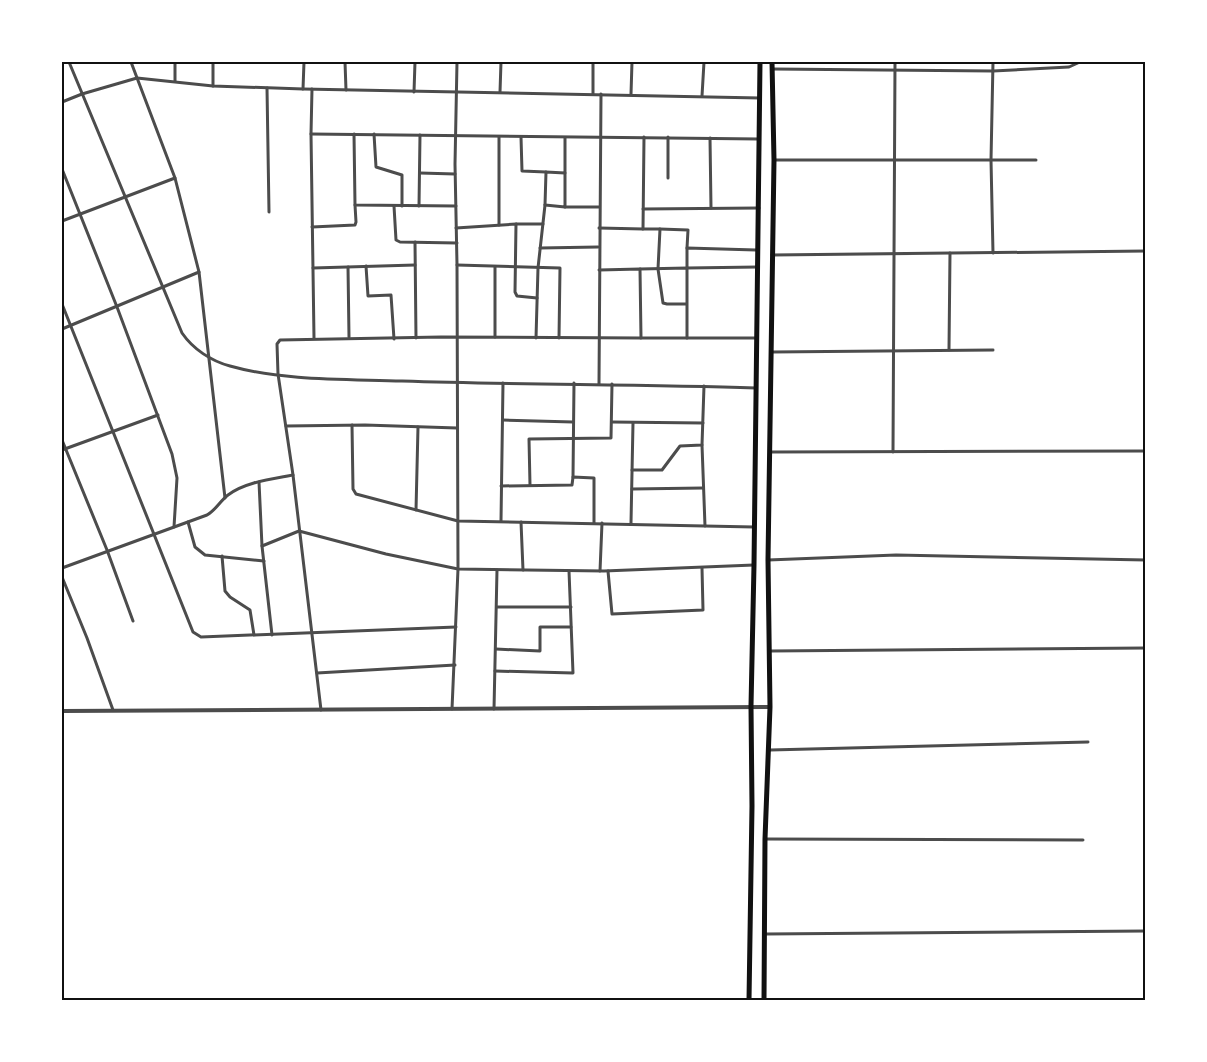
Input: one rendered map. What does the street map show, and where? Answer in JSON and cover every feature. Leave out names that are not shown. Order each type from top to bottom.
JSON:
[{"type":"highway","points":[[749,1000],[760,62]]},
{"type":"highway","points":[[764,1000],[765,839],[770,707],[768,560],[774,160],[772,62]]},
{"type":"street","points":[[69,62],[165,287],[182,333],[187,340],[209,357],[229,366],[278,374],[342,379],[756,388]]},
{"type":"street","points":[[131,62],[175,178],[200,272],[225,498]]},
{"type":"street","points":[[175,62],[175,81]]},
{"type":"street","points":[[213,62],[213,87]]},
{"type":"street","points":[[303,90],[304,62]]},
{"type":"street","points":[[345,62],[346,90]]},
{"type":"street","points":[[414,92],[415,62]]},
{"type":"street","points":[[452,709],[458,569],[455,174],[457,62]]},
{"type":"street","points":[[500,92],[501,62]]},
{"type":"street","points":[[593,62],[593,94]]},
{"type":"street","points":[[631,94],[632,62]]},
{"type":"street","points":[[702,96],[704,62]]},
{"type":"street","points":[[893,452],[895,62]]},
{"type":"street","points":[[993,62],[991,160],[993,253]]},
{"type":"street","points":[[773,69],[993,71],[1069,67],[1080,62]]},
{"type":"street","points":[[62,102],[137,78],[213,87],[303,90],[760,98]]},
{"type":"street","points":[[267,88],[270,212]]},
{"type":"street","points":[[312,89],[310,134],[314,338]]},
{"type":"street","points":[[599,384],[601,94]]},
{"type":"street","points":[[310,134],[759,139]]},
{"type":"street","points":[[312,227],[355,225],[357,222],[354,134]]},
{"type":"street","points":[[374,134],[376,167],[402,175],[402,206]]},
{"type":"street","points":[[419,206],[420,135]]},
{"type":"street","points":[[499,136],[499,225]]},
{"type":"street","points":[[521,137],[522,171],[565,173]]},
{"type":"street","points":[[642,229],[644,137]]},
{"type":"street","points":[[668,137],[668,178]]},
{"type":"street","points":[[565,138],[565,207]]},
{"type":"street","points":[[710,138],[711,208]]},
{"type":"street","points":[[774,160],[1036,160]]},
{"type":"street","points":[[62,169],[117,306],[172,454],[177,478],[174,526]]},
{"type":"street","points":[[536,338],[538,268],[545,206],[546,172]]},
{"type":"street","points":[[420,173],[455,174]]},
{"type":"street","points":[[62,221],[175,178]]},
{"type":"street","points":[[355,205],[456,206]]},
{"type":"street","points":[[394,206],[396,240],[400,242],[457,243]]},
{"type":"street","points":[[545,206],[599,207]]},
{"type":"street","points":[[643,209],[759,208]]},
{"type":"street","points":[[516,224],[514,292],[517,296],[537,298]]},
{"type":"street","points":[[456,228],[543,224]]},
{"type":"street","points":[[599,228],[688,230],[687,338]]},
{"type":"street","points":[[660,229],[658,269],[661,298],[663,303],[686,304]]},
{"type":"street","points":[[415,242],[416,338]]},
{"type":"street","points":[[540,248],[599,247]]},
{"type":"street","points":[[687,248],[758,250]]},
{"type":"street","points":[[772,255],[1146,250]]},
{"type":"street","points":[[949,350],[950,253]]},
{"type":"street","points":[[313,268],[415,265]]},
{"type":"street","points":[[457,265],[560,268],[559,338]]},
{"type":"street","points":[[366,266],[368,296],[391,295],[394,339]]},
{"type":"street","points":[[348,267],[349,337]]},
{"type":"street","points":[[495,267],[495,337]]},
{"type":"street","points":[[599,270],[758,267]]},
{"type":"street","points":[[640,269],[641,338]]},
{"type":"street","points":[[62,329],[200,272]]},
{"type":"street","points":[[62,304],[192,632],[196,636],[456,627]]},
{"type":"street","points":[[321,710],[293,475],[278,374],[277,344],[280,340],[349,337],[394,339],[757,338]]},
{"type":"street","points":[[771,352],[993,350]]},
{"type":"street","points":[[501,521],[503,383]]},
{"type":"street","points":[[501,486],[572,485],[574,383]]},
{"type":"street","points":[[530,485],[529,439],[611,438],[612,384]]},
{"type":"street","points":[[704,386],[702,446],[705,526]]},
{"type":"street","points":[[63,449],[158,415]]},
{"type":"street","points":[[502,420],[573,422]]},
{"type":"street","points":[[612,422],[703,423]]},
{"type":"street","points":[[631,523],[633,423]]},
{"type":"street","points":[[352,425],[352,489],[356,494],[458,521],[754,527]]},
{"type":"street","points":[[286,426],[457,428]]},
{"type":"street","points":[[416,510],[418,427]]},
{"type":"street","points":[[62,440],[63,449],[107,550],[133,621]]},
{"type":"street","points":[[632,470],[662,470],[680,446],[702,446]]},
{"type":"street","points":[[771,452],[1146,452]]},
{"type":"street","points":[[62,568],[212,512],[229,494],[259,482],[293,475]]},
{"type":"street","points":[[573,477],[594,478],[594,523]]},
{"type":"street","points":[[259,482],[262,546],[273,635]]},
{"type":"street","points":[[632,489],[703,488]]},
{"type":"street","points":[[188,522],[195,547],[199,552],[205,555],[264,561]]},
{"type":"street","points":[[521,522],[523,570]]},
{"type":"street","points":[[600,571],[602,523]]},
{"type":"street","points":[[262,546],[299,531],[458,569],[608,571],[754,565]]},
{"type":"street","points":[[768,560],[896,555],[1146,560]]},
{"type":"street","points":[[222,556],[225,591],[250,610],[254,635]]},
{"type":"street","points":[[608,571],[612,614],[623,614],[704,610],[702,567]]},
{"type":"street","points":[[494,709],[497,570]]},
{"type":"street","points":[[495,671],[573,673],[569,571]]},
{"type":"street","points":[[62,577],[87,638],[113,712]]},
{"type":"street","points":[[496,607],[571,607]]},
{"type":"street","points":[[496,649],[540,651],[540,627],[572,627]]},
{"type":"street","points":[[770,651],[1146,648]]},
{"type":"street","points":[[317,673],[455,665]]},
{"type":"street","points":[[62,711],[770,707]]},
{"type":"street","points":[[768,750],[1088,741]]},
{"type":"street","points":[[765,839],[1083,840]]},
{"type":"street","points":[[764,934],[1146,931]]}]
